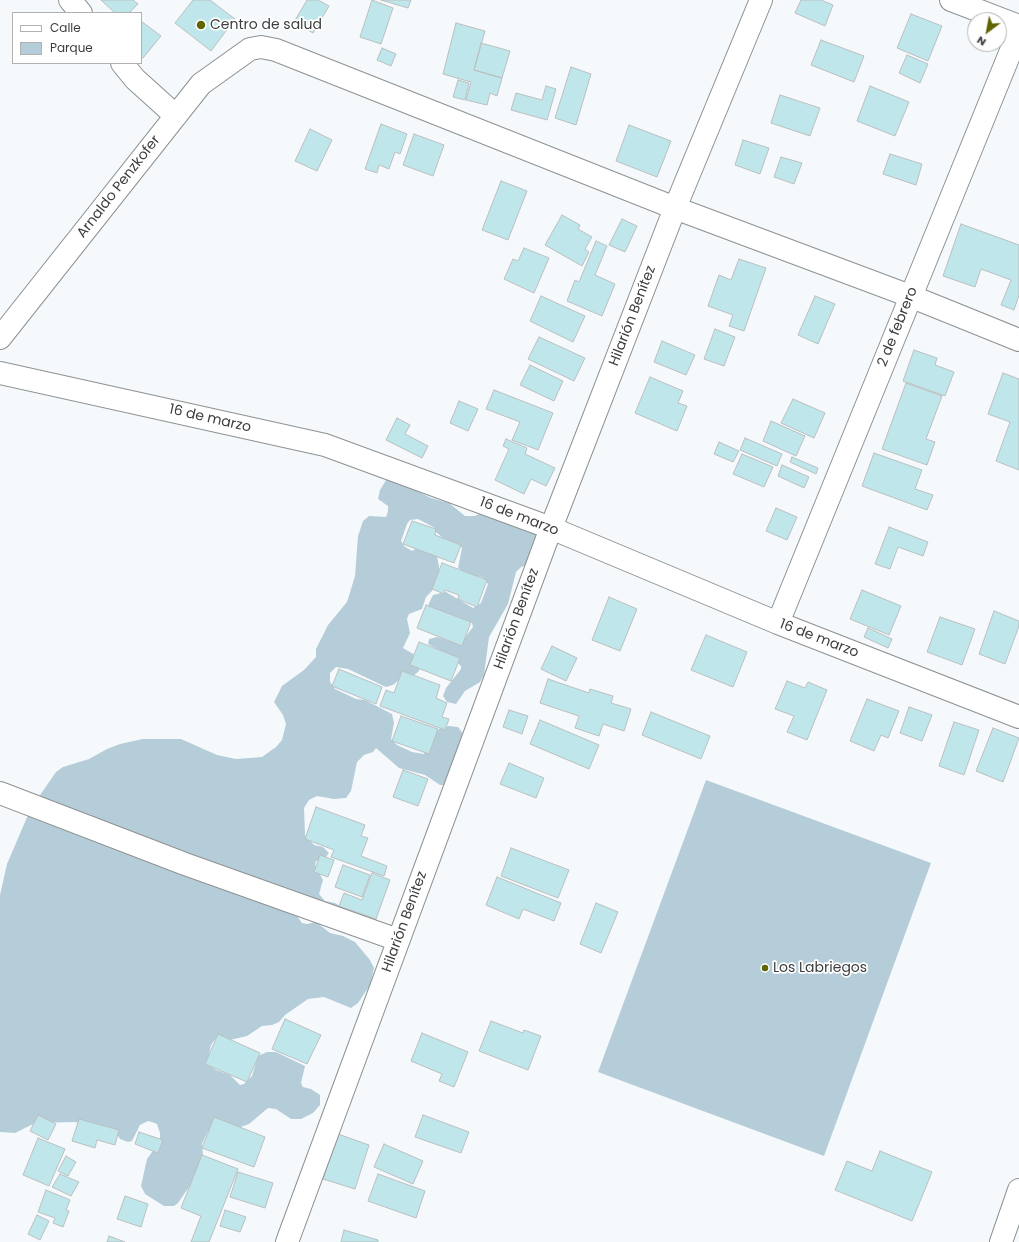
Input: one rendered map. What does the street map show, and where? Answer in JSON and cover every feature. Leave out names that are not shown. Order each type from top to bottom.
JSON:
[{"type":"street","points":[[70,0],[80,12]]},
{"type":"street","name":"Hilarión Benítez","points":[[287,1242],[551,528],[675,208],[761,0]]},
{"type":"street","points":[[951,0],[1019,26]]},
{"type":"street","name":"2 de febrero","points":[[778,623],[1019,31]]},
{"type":"street","name":"Arnaldo Penzkofer","points":[[0,338],[201,84],[250,49],[261,47],[276,50],[675,208]]},
{"type":"street","points":[[123,64],[135,79],[176,116]]},
{"type":"street","points":[[675,208],[910,296],[1019,340]]},
{"type":"street","name":"16 de marzo","points":[[0,373],[325,445],[551,528],[778,623],[1019,717]]},
{"type":"street","points":[[0,793],[186,864],[398,940]]},
{"type":"street","points":[[1001,1242],[1019,1190]]},
{"type":"green space","points":[[388,477],[431,498],[449,503],[465,516],[475,516],[483,512],[529,529],[539,536],[530,564],[521,567],[516,572],[508,604],[489,637],[484,675],[480,682],[465,691],[456,704],[447,702],[443,696],[446,688],[461,669],[461,666],[451,656],[428,644],[429,639],[437,637],[460,644],[473,627],[472,623],[428,607],[429,603],[433,595],[446,592],[473,608],[481,603],[488,584],[482,577],[469,575],[458,568],[462,548],[459,545],[443,538],[436,532],[435,528],[418,519],[410,520],[407,524],[401,541],[404,546],[412,551],[419,547],[434,554],[437,557],[439,566],[439,574],[432,591],[426,597],[422,609],[409,614],[407,619],[410,633],[403,648],[415,655],[420,662],[419,671],[412,677],[400,679],[393,685],[386,687],[348,669],[336,667],[330,673],[330,682],[335,689],[356,699],[365,700],[392,714],[394,723],[391,739],[397,745],[412,752],[424,754],[436,731],[441,728],[449,726],[458,727],[464,735],[444,785],[440,785],[425,775],[399,768],[376,748],[373,752],[364,755],[357,762],[351,791],[346,798],[334,799],[317,796],[309,800],[304,808],[305,835],[314,845],[323,847],[329,853],[324,859],[316,861],[315,865],[323,880],[319,894],[325,901],[335,903],[349,912],[367,916],[375,921],[299,912],[297,916],[302,923],[307,924],[316,922],[330,933],[343,936],[355,942],[370,960],[374,968],[370,985],[358,1003],[351,1008],[324,997],[308,999],[285,1015],[279,1022],[272,1025],[262,1026],[247,1036],[230,1040],[225,1037],[216,1038],[211,1045],[209,1054],[212,1067],[216,1070],[230,1075],[240,1085],[244,1084],[252,1076],[258,1056],[267,1052],[276,1052],[305,1066],[301,1083],[303,1087],[311,1089],[320,1095],[320,1105],[313,1113],[301,1119],[291,1119],[276,1109],[268,1108],[249,1124],[235,1129],[208,1131],[202,1144],[203,1157],[193,1181],[178,1203],[174,1206],[164,1206],[145,1194],[141,1186],[147,1159],[160,1141],[160,1133],[157,1124],[148,1121],[140,1125],[132,1141],[128,1142],[120,1139],[115,1131],[108,1127],[75,1122],[35,1123],[15,1133],[0,1132],[0,895],[7,864],[31,808],[56,772],[63,767],[89,759],[120,744],[143,739],[181,739],[217,755],[236,759],[262,757],[276,747],[282,740],[286,724],[283,715],[274,702],[282,686],[304,670],[316,657],[316,649],[328,625],[347,602],[355,576],[358,536],[363,521],[369,516],[386,517],[388,511],[388,506],[378,499],[380,490]]},
{"type":"green space","name":"Los Labriegos","points":[[706,780],[931,863],[824,1156],[598,1072]]},
{"type":"building","points":[[101,0],[133,0],[138,4],[130,12],[114,12]]},
{"type":"building","points":[[193,0],[210,0],[235,19],[211,51],[175,23]]},
{"type":"building","points":[[307,0],[318,0],[329,6],[313,33],[294,22]]},
{"type":"building","points":[[372,0],[393,8],[381,44],[360,37]]},
{"type":"building","points":[[381,0],[411,0],[408,8]]},
{"type":"building","points":[[801,0],[821,0],[833,5],[825,26],[795,13]]},
{"type":"building","points":[[911,14],[942,26],[928,61],[897,48]]},
{"type":"building","points":[[142,22],[161,36],[142,58]]},
{"type":"building","points":[[456,23],[485,31],[474,70],[502,78],[497,96],[490,93],[487,105],[466,100],[471,82],[443,74]]},
{"type":"building","points":[[821,40],[864,56],[854,82],[811,65]]},
{"type":"building","points":[[481,43],[510,51],[502,78],[474,70]]},
{"type":"building","points":[[382,48],[396,54],[391,66],[377,60]]},
{"type":"building","points":[[907,55],[928,64],[920,83],[899,73]]},
{"type":"building","points":[[571,67],[591,74],[576,125],[555,118]]},
{"type":"building","points":[[458,80],[469,83],[465,100],[453,97]]},
{"type":"building","points":[[546,86],[556,89],[547,120],[511,110],[516,93],[542,100]]},
{"type":"building","points":[[870,86],[909,102],[895,136],[857,121]]},
{"type":"building","points":[[780,95],[820,108],[810,136],[771,123]]},
{"type":"building","points":[[381,124],[407,134],[400,154],[395,152],[389,169],[379,165],[377,173],[365,169]]},
{"type":"building","points":[[629,125],[671,141],[657,177],[616,161]]},
{"type":"building","points":[[310,129],[332,140],[317,171],[295,161]]},
{"type":"building","points":[[414,134],[444,145],[433,176],[403,165]]},
{"type":"building","points":[[743,140],[769,148],[760,174],[735,165]]},
{"type":"building","points":[[890,154],[922,164],[916,185],[883,174]]},
{"type":"building","points":[[781,157],[802,163],[794,184],[774,177]]},
{"type":"building","points":[[501,181],[527,191],[508,240],[482,230]]},
{"type":"building","points":[[562,215],[580,225],[578,229],[592,237],[585,249],[589,252],[582,266],[545,245]]},
{"type":"building","points":[[622,219],[637,226],[625,252],[609,245]]},
{"type":"building","points":[[961,224],[1019,245],[1019,295],[1014,310],[1001,305],[1011,280],[981,269],[975,287],[943,276]]},
{"type":"building","points":[[596,241],[607,246],[595,275],[615,284],[602,316],[567,301],[575,280],[579,282]]},
{"type":"building","points":[[524,248],[549,258],[534,293],[504,279],[513,259],[518,261]]},
{"type":"building","points":[[739,259],[766,268],[744,331],[729,326],[733,315],[708,306],[719,275],[731,280]]},
{"type":"building","points":[[541,296],[585,316],[573,342],[530,321]]},
{"type":"building","points":[[815,296],[835,304],[818,344],[798,335]]},
{"type":"building","points":[[715,329],[735,337],[724,366],[704,359]]},
{"type":"building","points":[[539,337],[585,358],[574,381],[528,359]]},
{"type":"building","points":[[662,341],[695,355],[686,375],[654,362]]},
{"type":"building","points":[[914,350],[937,358],[935,365],[954,372],[945,396],[903,381]]},
{"type":"building","points":[[530,365],[563,381],[554,401],[520,385]]},
{"type":"building","points":[[1003,373],[1019,379],[1019,470],[996,461],[1010,422],[988,414]]},
{"type":"building","points":[[650,377],[683,391],[678,403],[687,406],[677,431],[635,413]]},
{"type":"building","points":[[906,383],[942,396],[926,439],[935,442],[927,465],[882,449]]},
{"type":"building","points":[[494,390],[553,413],[538,450],[512,440],[520,422],[486,409]]},
{"type":"building","points":[[793,399],[825,413],[814,438],[781,423]]},
{"type":"building","points":[[459,401],[478,409],[468,431],[450,423]]},
{"type":"building","points":[[397,418],[410,425],[405,434],[428,446],[422,458],[386,440]]},
{"type":"building","points":[[771,421],[805,436],[796,456],[763,441]]},
{"type":"building","points":[[745,438],[782,454],[777,466],[740,450]]},
{"type":"building","points":[[506,439],[527,448],[525,454],[555,468],[546,486],[531,479],[524,494],[495,480],[509,449],[503,446]]},
{"type":"building","points":[[719,442],[739,451],[733,462],[714,454]]},
{"type":"building","points":[[874,453],[922,470],[915,489],[933,495],[927,510],[862,486]]},
{"type":"building","points":[[742,454],[773,467],[764,487],[733,474]]},
{"type":"building","points":[[792,457],[818,468],[816,474],[790,462]]},
{"type":"building","points":[[782,465],[809,477],[804,488],[778,476]]},
{"type":"building","points":[[776,508],[797,517],[787,540],[766,531]]},
{"type":"building","points":[[412,521],[436,529],[435,535],[461,545],[454,563],[403,544]]},
{"type":"building","points":[[889,527],[928,542],[923,556],[898,547],[890,569],[875,564]]},
{"type":"building","points":[[442,563],[487,580],[477,607],[458,599],[459,595],[445,590],[444,594],[432,589]]},
{"type":"building","points":[[862,590],[901,606],[889,635],[850,619]]},
{"type":"building","points":[[609,597],[637,609],[620,651],[592,640]]},
{"type":"building","points":[[426,605],[471,622],[462,646],[417,628]]},
{"type":"building","points":[[994,611],[1019,621],[1019,626],[1005,664],[979,654]]},
{"type":"building","points":[[940,617],[975,629],[962,665],[927,652]]},
{"type":"building","points":[[868,628],[892,639],[888,648],[864,637]]},
{"type":"building","points":[[706,635],[747,652],[733,687],[691,670]]},
{"type":"building","points":[[419,642],[460,658],[451,681],[410,665]]},
{"type":"building","points":[[552,646],[577,658],[566,681],[541,669]]},
{"type":"building","points":[[339,669],[382,687],[376,704],[332,686]]},
{"type":"building","points":[[402,671],[440,685],[436,698],[447,703],[442,717],[449,719],[445,730],[380,706],[386,690],[394,693]]},
{"type":"building","points":[[548,679],[589,693],[590,689],[613,696],[611,703],[631,709],[624,731],[603,724],[599,736],[575,728],[579,716],[540,703]]},
{"type":"building","points":[[787,681],[805,688],[808,682],[827,690],[807,740],[787,732],[794,716],[775,709]]},
{"type":"building","points":[[867,699],[899,711],[888,738],[881,735],[874,751],[850,741]]},
{"type":"building","points":[[909,707],[932,715],[922,741],[900,733]]},
{"type":"building","points":[[509,710],[528,716],[522,734],[503,727]]},
{"type":"building","points":[[651,712],[710,736],[701,759],[642,735]]},
{"type":"building","points":[[401,716],[438,729],[429,754],[392,741]]},
{"type":"building","points":[[540,720],[599,745],[589,769],[530,744]]},
{"type":"building","points":[[954,722],[979,730],[964,775],[939,766]]},
{"type":"building","points":[[993,728],[1019,738],[1003,782],[976,771]]},
{"type":"building","points":[[509,763],[544,778],[536,798],[500,784]]},
{"type":"building","points":[[403,770],[428,779],[418,806],[393,797]]},
{"type":"building","points":[[316,807],[365,825],[361,836],[368,838],[361,856],[387,866],[384,876],[331,857],[334,850],[305,839]]},
{"type":"building","points":[[511,848],[569,870],[558,898],[501,876]]},
{"type":"building","points":[[320,855],[334,860],[328,877],[314,872]]},
{"type":"building","points":[[343,865],[370,875],[362,897],[335,887]]},
{"type":"building","points":[[372,873],[390,880],[376,919],[339,906],[344,893],[362,900]]},
{"type":"building","points":[[497,877],[561,903],[554,921],[523,909],[519,919],[486,905]]},
{"type":"building","points":[[596,903],[618,912],[601,953],[580,944]]},
{"type":"building","points":[[285,1019],[321,1035],[307,1064],[272,1049]]},
{"type":"building","points":[[491,1021],[523,1033],[524,1030],[541,1036],[528,1070],[479,1051]]},
{"type":"building","points":[[422,1033],[468,1052],[454,1087],[439,1081],[442,1074],[411,1061]]},
{"type":"building","points":[[218,1034],[260,1053],[247,1082],[205,1064]]},
{"type":"building","points":[[38,1115],[56,1124],[48,1140],[30,1131]]},
{"type":"building","points":[[423,1115],[469,1132],[461,1153],[415,1137]]},
{"type":"building","points":[[214,1117],[265,1137],[254,1167],[202,1148]]},
{"type":"building","points":[[79,1119],[119,1130],[115,1145],[97,1140],[95,1148],[72,1141]]},
{"type":"building","points":[[139,1132],[163,1140],[158,1153],[135,1144]]},
{"type":"building","points":[[338,1134],[369,1145],[355,1189],[323,1179]]},
{"type":"building","points":[[38,1138],[65,1149],[49,1186],[23,1175]]},
{"type":"building","points":[[384,1144],[423,1161],[413,1184],[374,1167]]},
{"type":"building","points":[[880,1151],[932,1172],[912,1221],[835,1190],[847,1161],[872,1171]]},
{"type":"building","points":[[202,1155],[238,1169],[209,1242],[191,1242],[201,1216],[181,1208]]},
{"type":"building","points":[[66,1156],[76,1162],[68,1176],[58,1171]]},
{"type":"building","points":[[238,1172],[273,1183],[265,1208],[230,1197]]},
{"type":"building","points":[[60,1174],[79,1182],[71,1196],[52,1187]]},
{"type":"building","points":[[378,1174],[425,1191],[416,1218],[368,1201]]},
{"type":"building","points":[[46,1190],[70,1200],[66,1210],[69,1211],[63,1227],[53,1223],[55,1218],[38,1212]]},
{"type":"building","points":[[125,1196],[148,1204],[141,1227],[117,1219]]},
{"type":"building","points":[[225,1210],[246,1217],[240,1232],[220,1226]]},
{"type":"building","points":[[37,1215],[49,1221],[40,1240],[28,1234]]},
{"type":"building","points":[[344,1230],[378,1240],[378,1242],[341,1242]]},
{"type":"building","points":[[109,1236],[125,1242],[107,1242]]},
{"type":"place","name":"Centro de salud","points":[[201,25]]},
{"type":"place","name":"Los Labriegos","points":[[765,968]]}]
